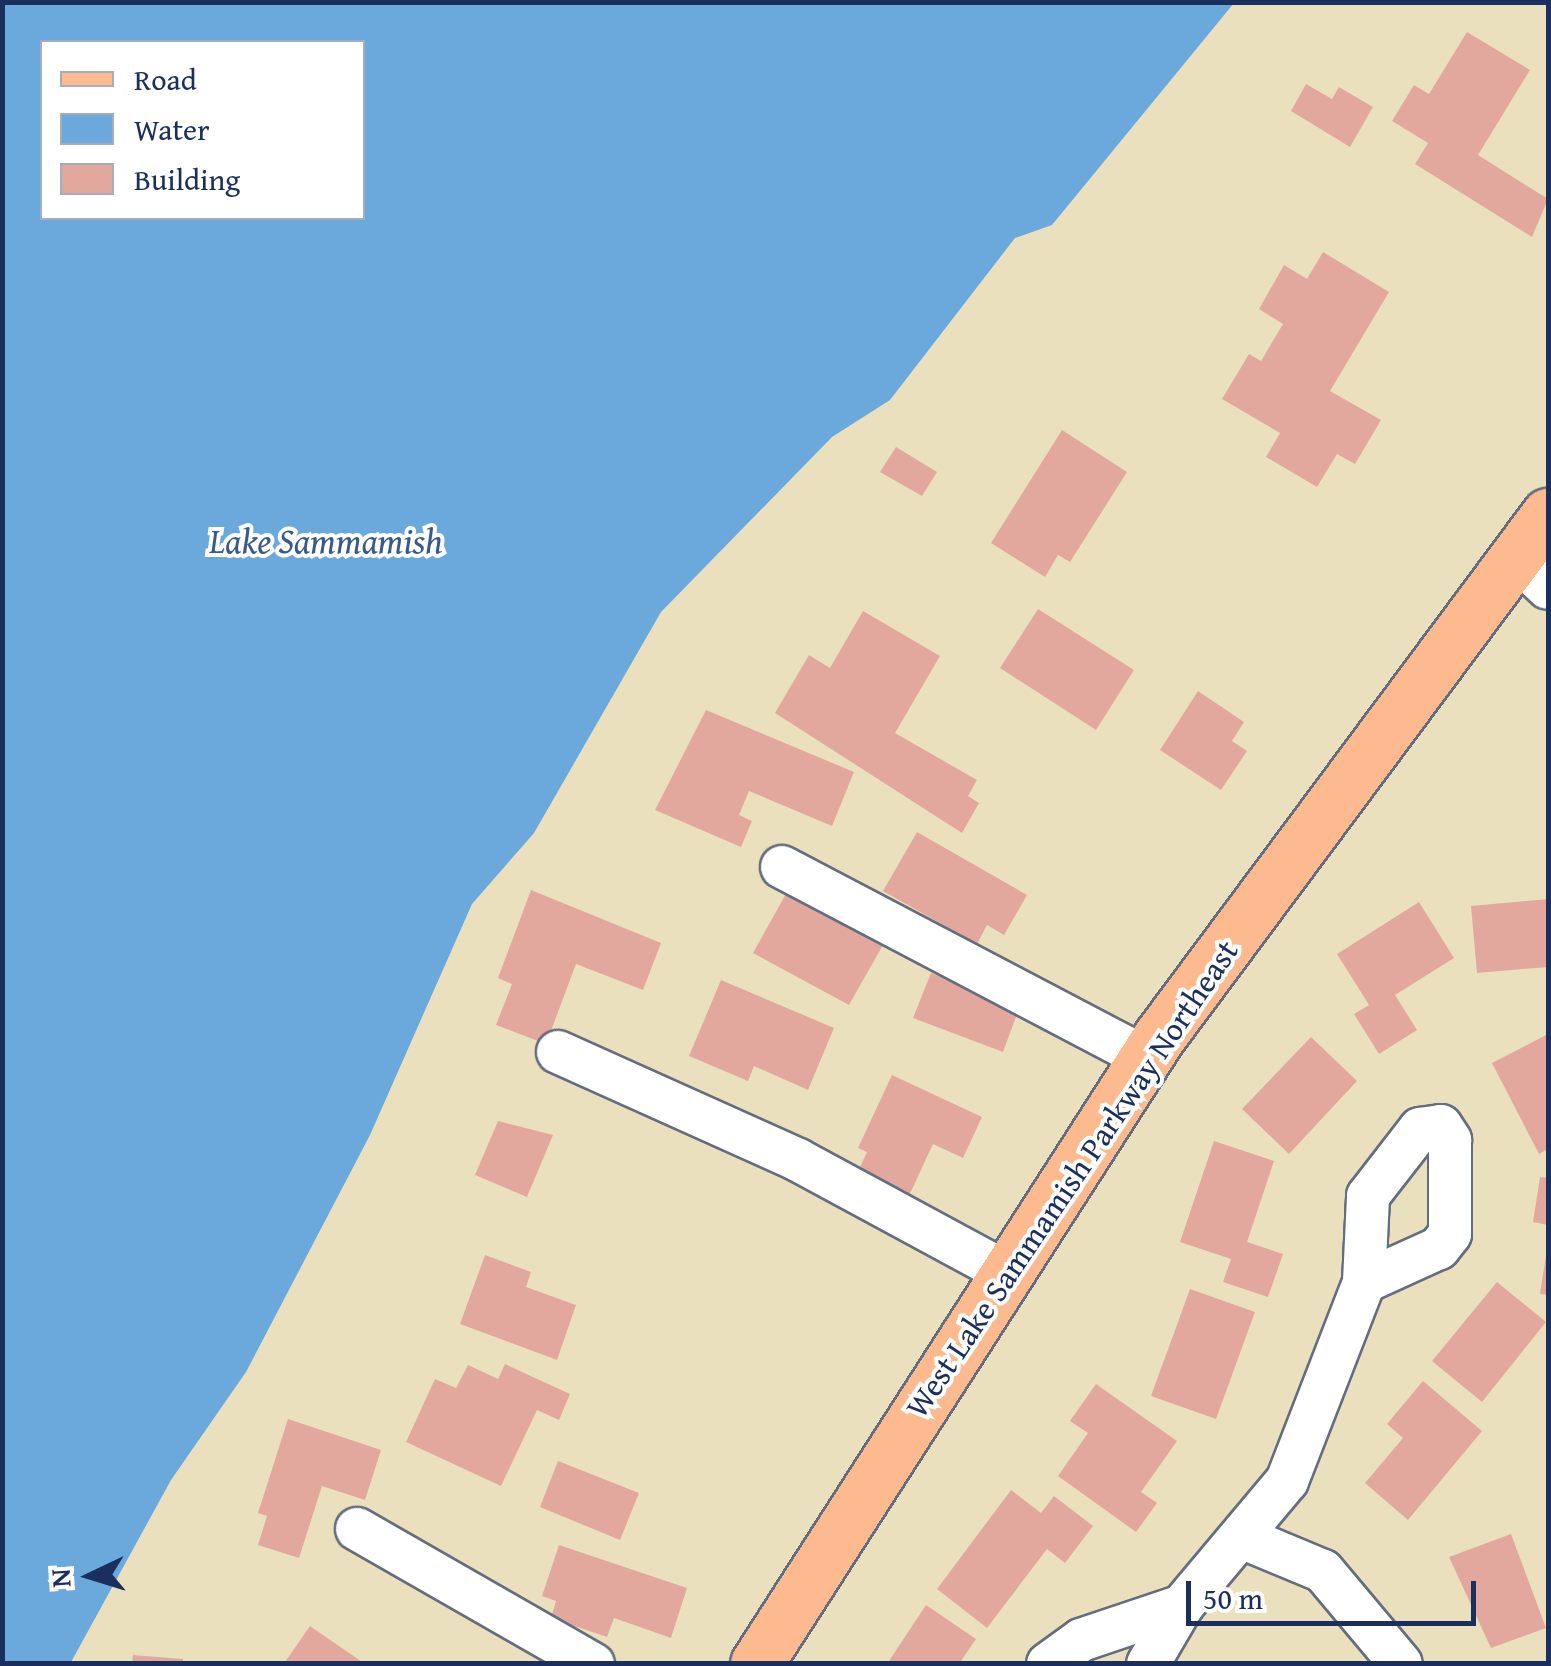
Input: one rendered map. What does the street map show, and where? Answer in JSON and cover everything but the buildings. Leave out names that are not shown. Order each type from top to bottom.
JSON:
[{"type":"main road","name":"West Lake Sammamish Parkway Northeast","points":[[757,1664],[1146,1058],[1532,573],[1548,515]]},
{"type":"street","points":[[782,867],[1146,1058]]},
{"type":"street","points":[[558,1052],[798,1160],[1006,1272]]},
{"type":"street","points":[[1148,1664],[1182,1606],[1246,1539],[1287,1481],[1364,1282]]},
{"type":"street","points":[[357,1529],[592,1664]]},
{"type":"street","points":[[1246,1539],[1323,1572],[1401,1664]]},
{"type":"street","points":[[1048,1664],[1081,1640],[1182,1606]]},
{"type":"water","name":"Lake Sammamish","points":[[3,2],[1234,3],[1052,225],[1015,238],[890,400],[832,437],[661,612],[534,833],[472,904],[370,1135],[246,1372],[171,1480],[70,1664],[2,1663]]}]
